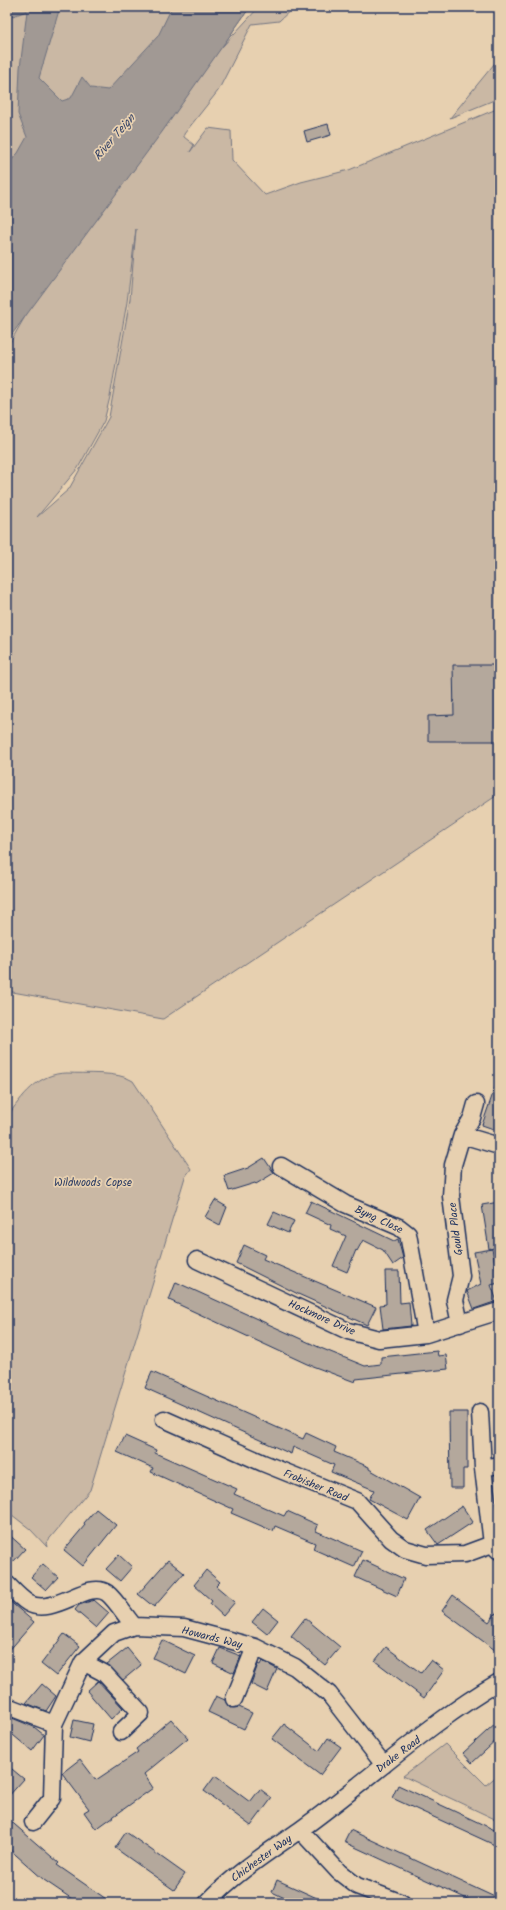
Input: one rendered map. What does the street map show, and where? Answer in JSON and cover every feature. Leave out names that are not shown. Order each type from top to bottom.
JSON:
[{"type":"street","name":"Gould Place","points":[[460,1324],[455,1300],[461,1276],[451,1196],[453,1165],[462,1135],[472,1118],[476,1104]]},
{"type":"street","points":[[462,1135],[499,1146]]},
{"type":"street","name":"Byng Close","points":[[281,1166],[345,1204],[399,1227],[408,1234],[426,1334]]},
{"type":"street","name":"Hockmore Drive","points":[[197,1260],[348,1331],[379,1339],[426,1334],[499,1311]]},
{"type":"street","points":[[480,1412],[483,1468],[496,1548]]},
{"type":"street","name":"Frobisher Road","points":[[164,1419],[263,1463],[357,1501],[391,1539],[405,1549],[426,1555],[465,1554],[496,1548]]},
{"type":"street","points":[[483,1468],[499,1465]]},
{"type":"street","points":[[7,1584],[28,1603],[42,1606],[60,1603],[94,1589],[106,1592],[134,1626]]},
{"type":"street","name":"Howards Way","points":[[33,1822],[52,1798],[54,1724],[82,1662],[114,1633],[134,1626],[184,1628],[255,1647],[295,1667],[329,1694],[384,1765]]},
{"type":"street","name":"Howards Way","points":[[234,1699],[255,1647]]},
{"type":"street","points":[[82,1662],[104,1673],[141,1713],[120,1732]]},
{"type":"street","name":"Drake Road","points":[[300,1830],[447,1717],[499,1682]]},
{"type":"street","points":[[7,1706],[54,1724]]},
{"type":"street","points":[[300,1830],[339,1872],[351,1881],[363,1888],[402,1903]]},
{"type":"street","name":"Chichester Way","points":[[207,1903],[225,1884],[300,1830]]},
{"type":"green space","points":[[7,7],[191,7],[7,200]]},
{"type":"green space","points":[[250,7],[222,47],[259,7],[294,7],[279,21],[252,24],[218,91],[184,134],[184,137],[194,145],[190,152],[208,128],[231,131],[232,160],[265,195],[301,182],[349,170],[499,108],[499,794],[163,1019],[7,991],[7,544],[9,542],[7,543],[7,348],[31,306]],"holes":[[[136,229],[130,299],[109,417],[69,489],[37,517],[78,468],[104,421],[110,397],[127,302]]]},
{"type":"green space","points":[[499,58],[499,98],[450,118]]},
{"type":"green space","name":"Wildwoods Copse","points":[[57,1074],[110,1074],[133,1081],[191,1169],[185,1177],[90,1490],[46,1543],[47,1547],[30,1529],[7,1511],[7,1117],[25,1094],[39,1081]]},
{"type":"green space","points":[[445,1744],[486,1785],[499,1774],[499,1821],[403,1776]]},
{"type":"water","name":"River Teign","points":[[7,7],[60,7],[39,78],[62,101],[71,98],[82,77],[91,88],[108,90],[158,36],[172,7],[250,7],[162,132],[7,341],[7,165],[18,153],[27,137],[18,114],[20,68],[27,11],[7,18]]},
{"type":"building","points":[[328,124],[331,135],[307,142],[304,131]]},
{"type":"building","points":[[453,665],[499,665],[499,741],[428,741],[428,716],[454,715]]},
{"type":"building","points":[[497,1082],[499,1082],[499,1131],[482,1125]]},
{"type":"building","points":[[264,1158],[274,1173],[256,1184],[255,1183],[229,1191],[224,1176],[248,1168]]},
{"type":"building","points":[[215,1200],[227,1207],[220,1225],[205,1217]]},
{"type":"building","points":[[311,1201],[394,1241],[398,1239],[403,1258],[393,1265],[383,1250],[363,1240],[357,1251],[356,1250],[347,1272],[333,1266],[346,1236],[330,1229],[331,1225],[305,1213]]},
{"type":"building","points":[[499,1202],[499,1247],[489,1249],[482,1205]]},
{"type":"building","points":[[274,1212],[294,1221],[288,1233],[268,1224]]},
{"type":"building","points":[[244,1245],[265,1255],[263,1259],[376,1307],[367,1325],[298,1294],[236,1263]]},
{"type":"building","points":[[492,1249],[499,1283],[491,1285],[497,1301],[474,1309],[467,1291],[481,1284],[474,1252]]},
{"type":"building","points":[[385,1271],[399,1271],[400,1303],[409,1302],[411,1326],[383,1329],[380,1305],[386,1304]]},
{"type":"building","points":[[176,1282],[323,1349],[365,1366],[381,1364],[381,1357],[437,1351],[438,1356],[446,1355],[448,1369],[356,1379],[355,1382],[307,1364],[169,1300]]},
{"type":"building","points":[[152,1372],[303,1439],[306,1433],[336,1447],[334,1452],[369,1467],[369,1469],[420,1498],[408,1520],[369,1499],[374,1490],[331,1472],[334,1465],[293,1447],[291,1454],[145,1388]]},
{"type":"building","points":[[449,1412],[467,1412],[467,1469],[463,1469],[463,1488],[450,1488]]},
{"type":"building","points":[[125,1436],[156,1450],[155,1453],[237,1489],[234,1494],[284,1516],[287,1511],[318,1525],[316,1531],[362,1551],[354,1567],[313,1549],[315,1543],[275,1526],[273,1531],[231,1513],[233,1509],[151,1472],[153,1468],[117,1452]]},
{"type":"building","points":[[462,1506],[473,1522],[438,1545],[427,1530]]},
{"type":"building","points":[[96,1509],[116,1525],[83,1566],[64,1550]]},
{"type":"building","points":[[7,1533],[25,1549],[13,1562],[7,1557]]},
{"type":"building","points":[[119,1555],[132,1567],[120,1581],[106,1569]]},
{"type":"building","points":[[168,1560],[184,1573],[154,1607],[138,1594]]},
{"type":"building","points":[[363,1560],[404,1579],[397,1596],[355,1577]]},
{"type":"building","points":[[43,1564],[58,1577],[46,1590],[31,1577]]},
{"type":"building","points":[[206,1570],[220,1582],[216,1586],[235,1602],[223,1616],[210,1604],[212,1601],[194,1585]]},
{"type":"building","points":[[453,1595],[489,1622],[499,1609],[499,1653],[442,1611]]},
{"type":"building","points":[[7,1599],[34,1622],[7,1653]]},
{"type":"building","points":[[94,1600],[109,1613],[96,1628],[75,1610],[79,1605]]},
{"type":"building","points":[[263,1608],[278,1620],[267,1634],[252,1622]]},
{"type":"building","points":[[305,1618],[340,1647],[325,1665],[291,1636]]},
{"type":"building","points":[[64,1634],[80,1646],[56,1676],[41,1664]]},
{"type":"building","points":[[162,1640],[195,1656],[186,1674],[153,1658]]},
{"type":"building","points":[[386,1647],[421,1673],[431,1660],[444,1670],[424,1698],[375,1661]]},
{"type":"building","points":[[127,1648],[141,1665],[123,1680],[107,1664]]},
{"type":"building","points":[[220,1648],[241,1656],[234,1673],[213,1663]]},
{"type":"building","points":[[262,1661],[277,1669],[267,1692],[251,1684],[258,1664],[260,1665]]},
{"type":"building","points":[[98,1681],[123,1708],[111,1719],[87,1691]]},
{"type":"building","points":[[42,1684],[56,1696],[46,1711],[26,1703]]},
{"type":"building","points":[[216,1696],[225,1700],[230,1708],[239,1707],[252,1713],[244,1729],[208,1712]]},
{"type":"building","points":[[12,1718],[34,1727],[44,1735],[32,1751],[7,1730],[7,1724]]},
{"type":"building","points":[[171,1719],[188,1738],[144,1774],[153,1788],[96,1829],[84,1812],[89,1809],[62,1773],[80,1759],[96,1780],[138,1752],[136,1749]]},
{"type":"building","points":[[74,1720],[93,1724],[89,1742],[70,1737]]},
{"type":"building","points":[[499,1720],[499,1738],[472,1763],[463,1753]]},
{"type":"building","points":[[284,1724],[319,1751],[328,1738],[341,1747],[320,1775],[272,1739]]},
{"type":"building","points":[[7,1765],[24,1779],[7,1798]]},
{"type":"building","points":[[215,1776],[250,1802],[260,1789],[272,1798],[251,1826],[204,1791]]},
{"type":"building","points":[[398,1785],[499,1832],[499,1847],[392,1798]]},
{"type":"building","points":[[7,1818],[59,1863],[57,1865],[112,1903],[78,1903],[44,1880],[7,1847]]},
{"type":"building","points":[[350,1830],[499,1899],[499,1903],[476,1903],[344,1842]]},
{"type":"building","points":[[126,1832],[185,1874],[174,1890],[115,1848]]},
{"type":"building","points":[[277,1880],[328,1903],[295,1903],[272,1892]]}]
